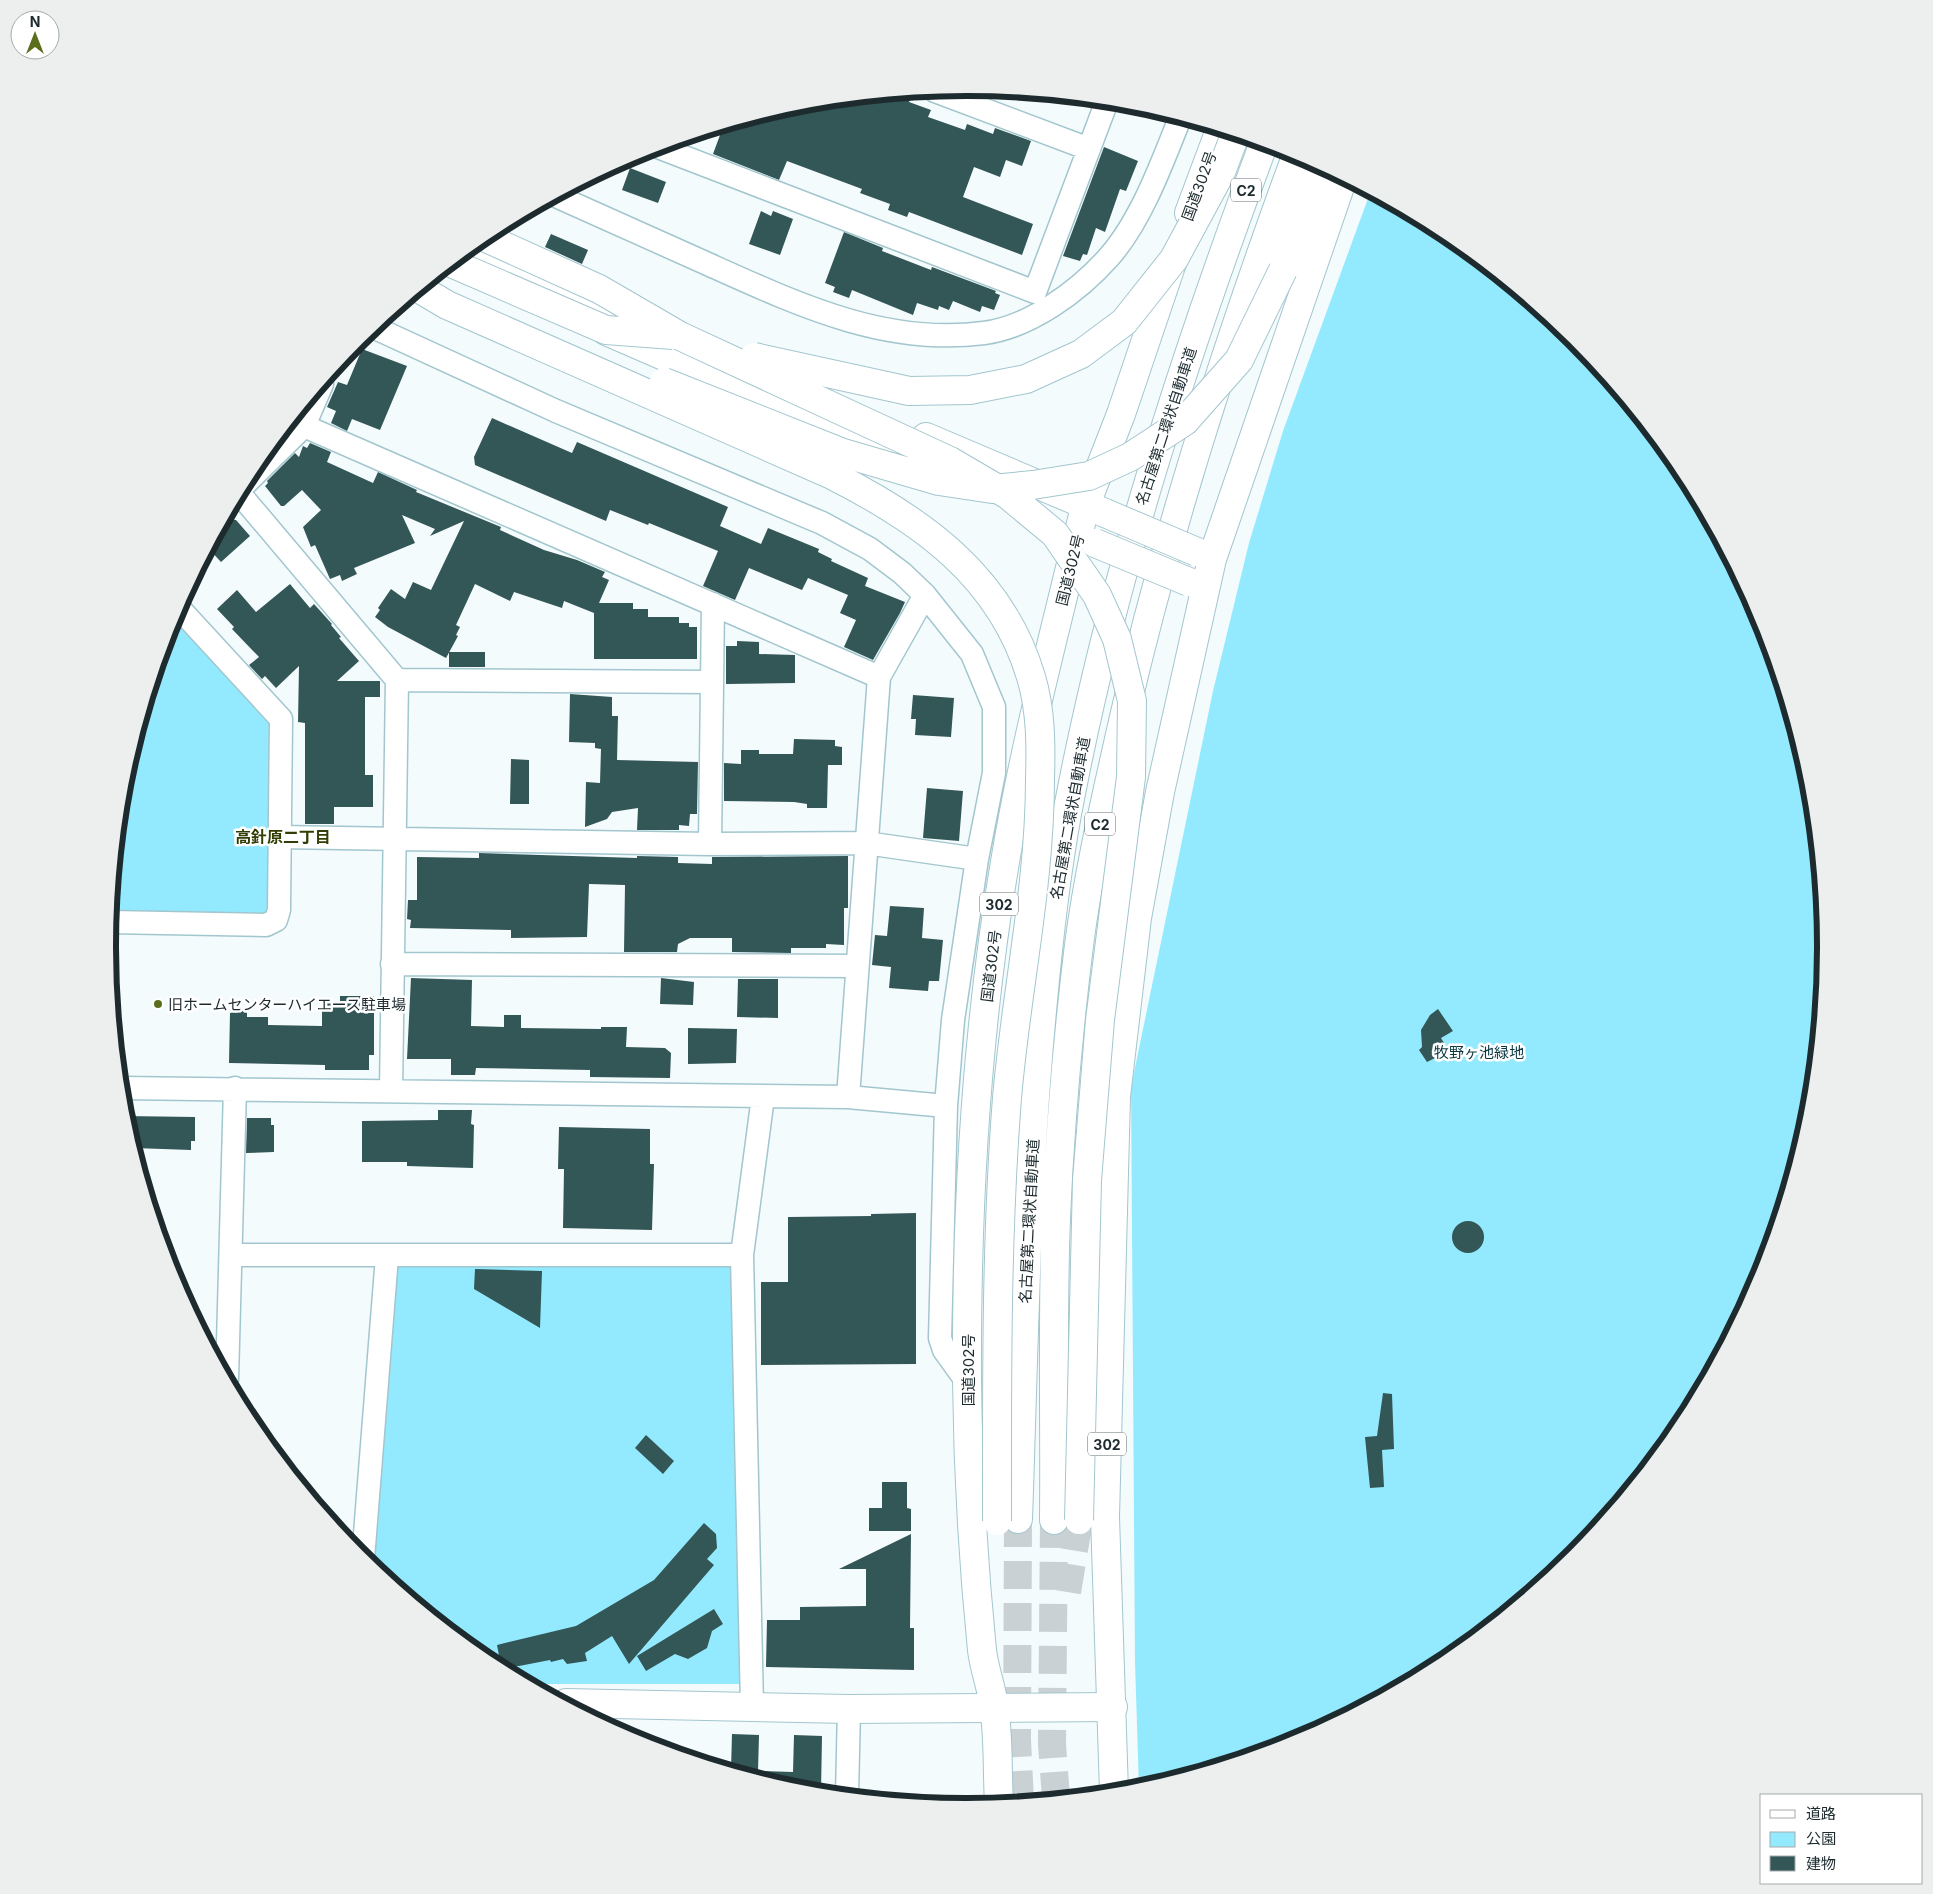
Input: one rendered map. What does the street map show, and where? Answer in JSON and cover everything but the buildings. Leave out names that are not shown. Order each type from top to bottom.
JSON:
[{"type":"main road","name":"国道302号","points":[[999,1797],[994,1707],[983,1656],[971,1522],[967,1382],[969,1210],[975,1100],[1004,862],[1020,779],[1121,414],[1218,134]]},
{"type":"main road","points":[[474,254],[611,313],[680,336],[716,351],[776,361],[909,391],[970,390],[1026,379],[1081,354],[1124,322],[1174,258],[1220,172],[1233,139]]},
{"type":"main road","name":"名古屋第二環状自動車道","points":[[425,292],[447,305],[874,496],[917,524],[970,569],[1010,625],[1031,677],[1041,732],[1040,824],[1007,1098],[998,1288],[1008,1520],[1037,1070],[1049,939],[1067,815],[1098,675],[1140,507],[1203,311],[1262,149]]},
{"type":"main road","name":"名古屋第二環状自動車道","points":[[716,351],[950,461],[1008,495],[1055,534],[1097,595],[1117,639],[1130,693],[1132,701],[1131,777],[1100,1020],[1087,1180],[1066,1520],[1056,1221],[1065,1072],[1080,941],[1102,812],[1130,693],[1142,641],[1197,446],[1237,320],[1294,162]]},
{"type":"main road","points":[[435,283],[664,382],[844,454],[939,481],[992,489],[1033,485],[1089,476],[1130,457],[1185,421],[1239,360],[1282,270],[1320,173]]},
{"type":"main road","name":"302","points":[[1114,1784],[1113,1707],[1105,1516],[1116,1096],[1137,918],[1204,556],[1341,183]]},
{"type":"main road","points":[[508,231],[600,270],[680,336]]},
{"type":"main road","points":[[493,240],[599,289],[680,336]]},
{"type":"main road","points":[[482,248],[1204,556]]},
{"type":"main road","points":[[457,266],[606,330],[680,336]]},
{"type":"main road","points":[[457,266],[1086,539],[1198,585]]},
{"type":"main road","points":[[577,1703],[849,1709],[1113,1707]]},
{"type":"street","points":[[950,97],[1089,148]]},
{"type":"street","points":[[1039,303],[1089,148],[1104,108]]},
{"type":"street","points":[[562,199],[786,299],[845,320],[891,331],[943,334],[985,333],[1039,303],[1072,291],[1110,256],[1157,176],[1178,123]]},
{"type":"street","points":[[667,151],[1039,303]]},
{"type":"street","points":[[381,331],[556,411],[822,523],[870,549],[902,573],[925,595],[972,654],[994,708],[994,773],[977,859],[953,1020],[946,1106],[940,1338],[944,1350],[967,1382]]},
{"type":"street","points":[[269,461],[304,426],[315,401]]},
{"type":"street","points":[[304,426],[879,677]]},
{"type":"street","points":[[244,499],[397,680],[391,1091]]},
{"type":"street","points":[[848,1097],[879,677],[925,595]]},
{"type":"street","points":[[710,844],[713,604]]},
{"type":"street","points":[[117,922],[266,926],[276,920],[279,910],[281,719],[184,614]]},
{"type":"street","points":[[397,680],[712,682]]},
{"type":"street","points":[[279,837],[710,844],[866,843],[977,859]]},
{"type":"street","points":[[392,964],[857,966]]},
{"type":"street","points":[[128,1088],[848,1097],[946,1106]]},
{"type":"street","points":[[227,1367],[236,1088]]},
{"type":"street","points":[[752,1707],[742,1255],[763,1097]]},
{"type":"street","points":[[231,1255],[742,1255]]},
{"type":"street","points":[[364,1548],[387,1256]]},
{"type":"street","points":[[847,1789],[849,1709]]},
{"type":"green space","name":"牧野ヶ池緑地","points":[[1368,197],[1439,240],[1484,272],[1527,307],[1568,345],[1606,386],[1674,474],[1703,522],[1730,571],[1772,674],[1788,727],[1801,781],[1810,836],[1815,891],[1817,947],[1815,1003],[1810,1058],[1801,1113],[1788,1167],[1772,1220],[1730,1323],[1674,1420],[1606,1508],[1568,1549],[1527,1587],[1484,1622],[1392,1684],[1343,1710],[1292,1733],[1240,1753],[1187,1769],[1139,1780],[1135,1662],[1131,1087],[1213,691],[1249,543],[1283,431]]},
{"type":"green space","points":[[180,624],[272,723],[270,909],[262,918],[117,915],[123,836],[132,781],[145,727],[161,674]]},
{"type":"green space","points":[[734,1262],[742,1684],[541,1684],[449,1622],[406,1587],[373,1556],[395,1264]]},
{"type":"tunnel","points":[[1018,1519],[1017,1740],[1020,1796]]},
{"type":"tunnel","points":[[1054,1520],[1052,1744],[1056,1792]]},
{"type":"tunnel","points":[[1067,1592],[1079,1520]]},
{"type":"place","name":"旧ホームセンターハイエース駐車場","points":[[158,1004]]},
{"type":"district","name":"高針原二丁目","points":[[283,837]]}]
